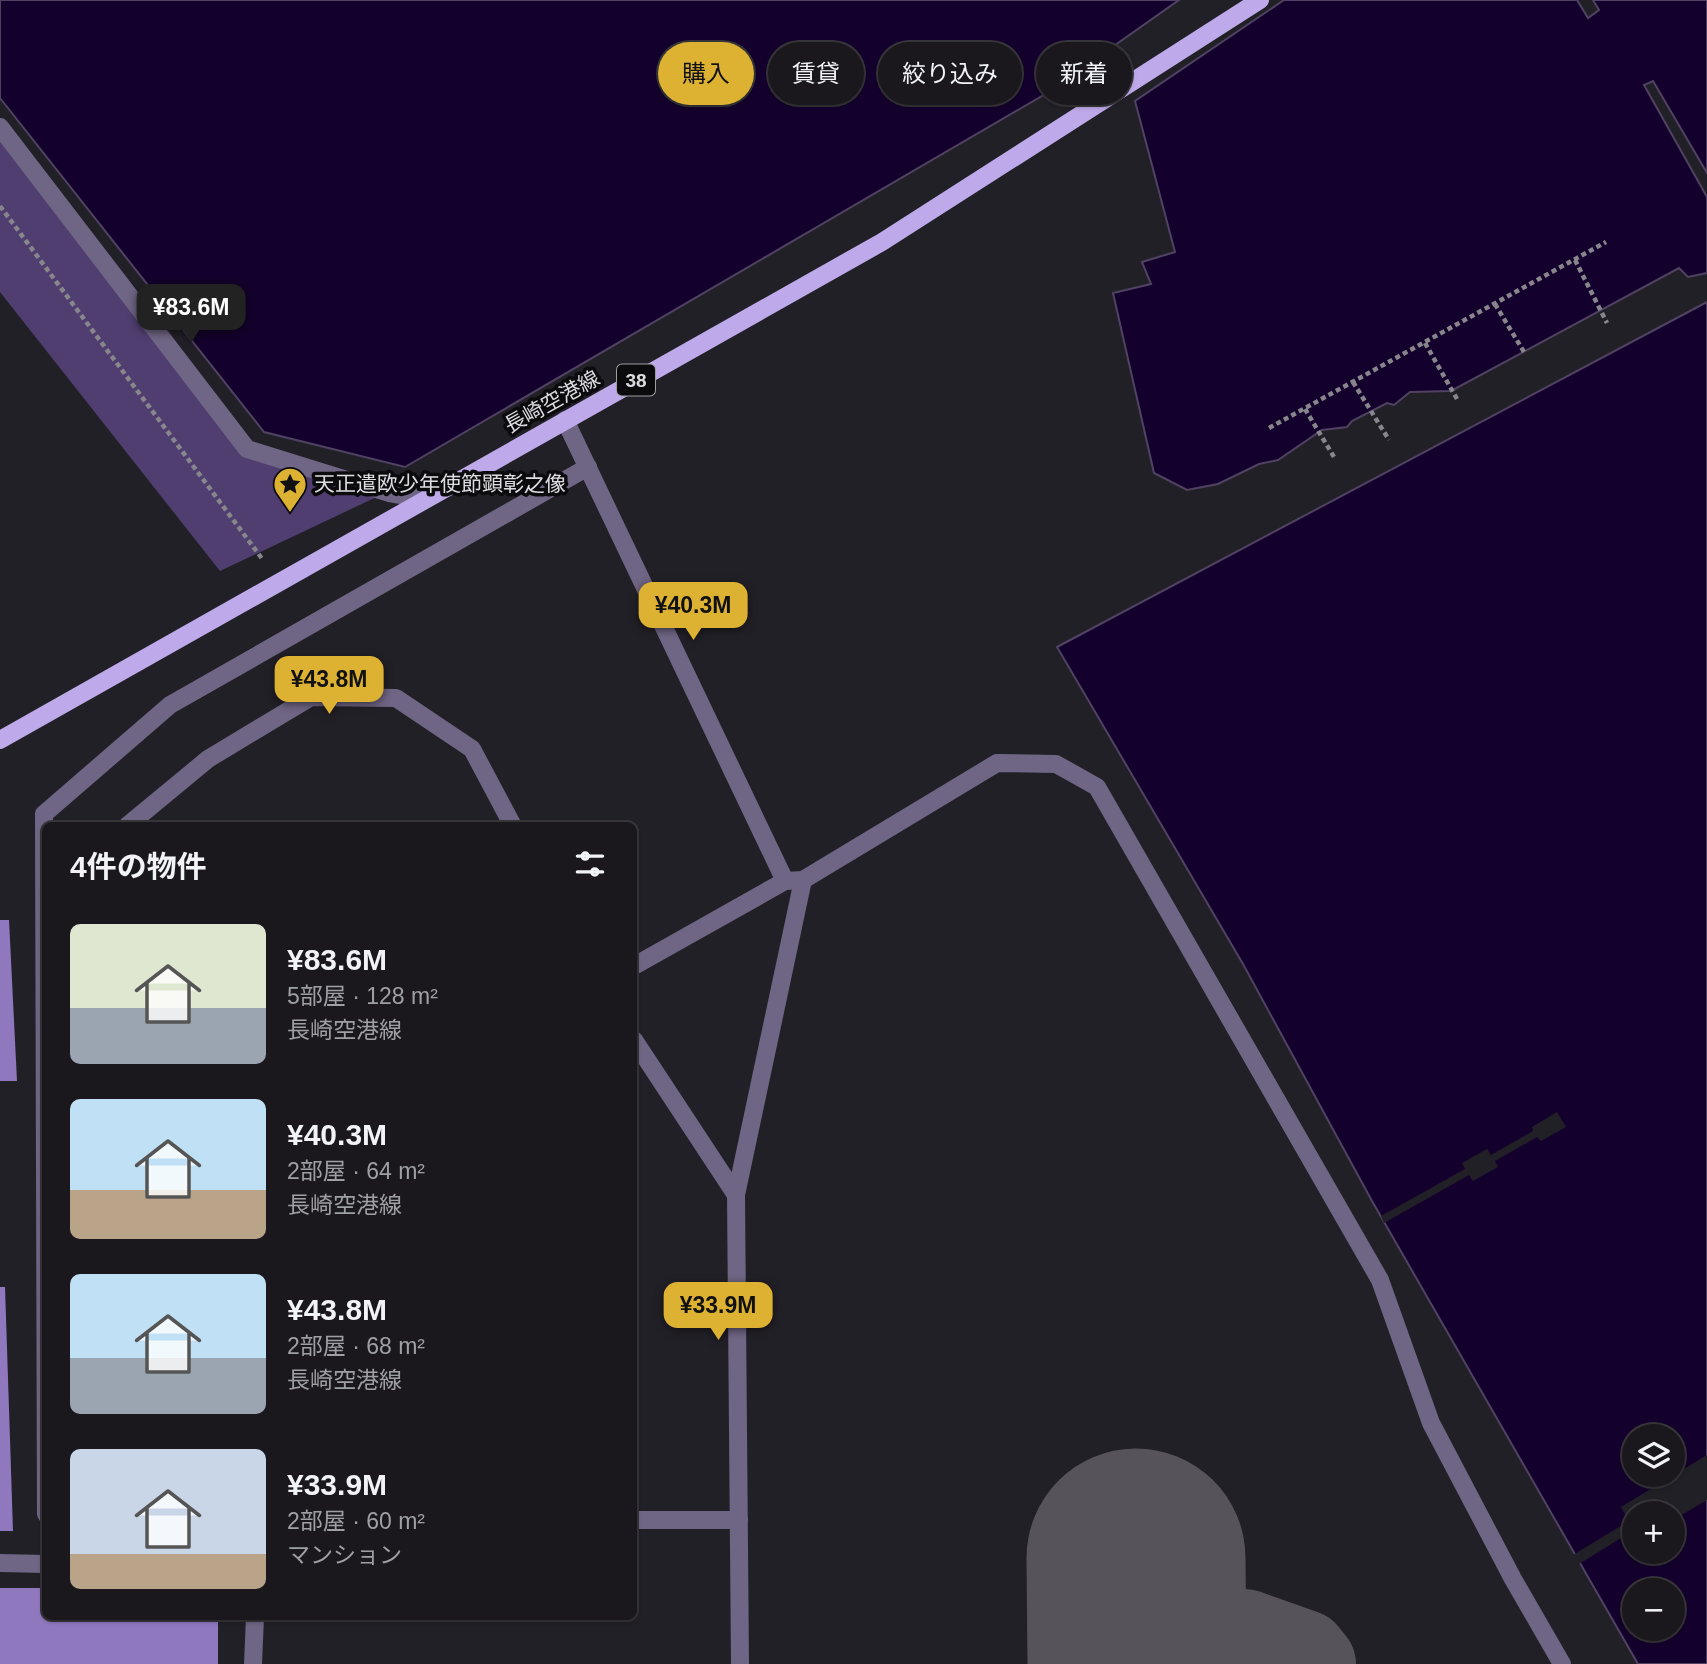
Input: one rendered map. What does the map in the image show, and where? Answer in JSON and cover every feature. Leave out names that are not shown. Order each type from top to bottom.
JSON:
[{"type":"main road","name":"長崎空港線","points":[[0,740],[881,242],[1261,0]]},
{"type":"street","points":[[0,127],[247,449],[389,493],[426,499]]},
{"type":"street","points":[[565,420],[794,881],[736,1195],[740,1664]]},
{"type":"street","points":[[44,822],[44,814],[170,705],[588,467]]},
{"type":"street","points":[[132,822],[208,759],[311,697],[396,698],[472,749],[511,822]]},
{"type":"street","points":[[637,964],[794,881],[997,763],[1056,764],[1097,787],[1380,1280],[1431,1423],[1513,1579],[1562,1664]]},
{"type":"street","points":[[637,1045],[736,1195]]},
{"type":"street","points":[[637,1520],[739,1520]]},
{"type":"street","points":[[0,1563],[42,1563]]},
{"type":"street","points":[[253,1664],[255,1620]]},
{"type":"path","points":[[0,206],[263,560]]},
{"type":"path","points":[[1269,428],[1606,242]]},
{"type":"path","points":[[1575,260],[1607,323]]},
{"type":"path","points":[[1495,304],[1524,352]]},
{"type":"path","points":[[1424,343],[1457,399]]},
{"type":"path","points":[[1353,382],[1389,440]]},
{"type":"path","points":[[1305,408],[1334,457]]},
{"type":"shaded area","points":[[0,0],[1179,0],[1119,42],[1036,42],[1036,99],[405,467],[264,432],[0,98]]},
{"type":"shaded area","points":[[1284,0],[1577,0],[1588,18],[1599,10],[1593,0],[1707,0],[1707,173],[1653,81],[1644,85],[1707,197],[1707,273],[1688,277],[1679,268],[1451,391],[1410,392],[1394,405],[1387,403],[1352,421],[1347,427],[1322,430],[1278,460],[1259,464],[1218,484],[1187,490],[1154,473],[1113,293],[1151,284],[1142,262],[1175,252],[1135,101]]},
{"type":"shaded area","points":[[0,137],[253,443],[385,493],[220,571],[0,292]]},
{"type":"shaded area","points":[[1707,302],[1707,1664],[1638,1664],[1625,1641],[1685,1641],[1685,1578],[1622,1578],[1622,1636],[1372,1201],[1243,964],[1057,647]]},
{"type":"pier","points":[[1557,1112],[1566,1127],[1541,1141],[1537,1137],[1495,1161],[1498,1167],[1473,1181],[1469,1175],[1384,1223],[1381,1216],[1465,1169],[1462,1163],[1487,1149],[1491,1155],[1533,1131],[1532,1127]]},
{"type":"pier","points":[[1707,1455],[1707,1500],[1685,1513],[1685,1501],[1631,1501],[1654,1487],[1685,1487],[1685,1468]]},
{"type":"pier","points":[[1622,1525],[1622,1537],[1579,1564],[1573,1555]]},
{"type":"building","points":[[0,920],[9,920],[17,1081],[0,1081]]},
{"type":"building","points":[[0,1287],[5,1287],[13,1531],[0,1531]]},
{"type":"building","points":[[0,1588],[42,1588],[42,1620],[218,1620],[218,1664],[0,1664]]},
{"type":"taxiway","points":[[1137,1633],[1245,1633],[1304,1654],[1312,1664]]},
{"type":"runway","points":[[1136,1558],[1137,1664]]},
{"type":"place","name":"天正遣欧少年使節顕彰之像","points":[[290,514]]}]
